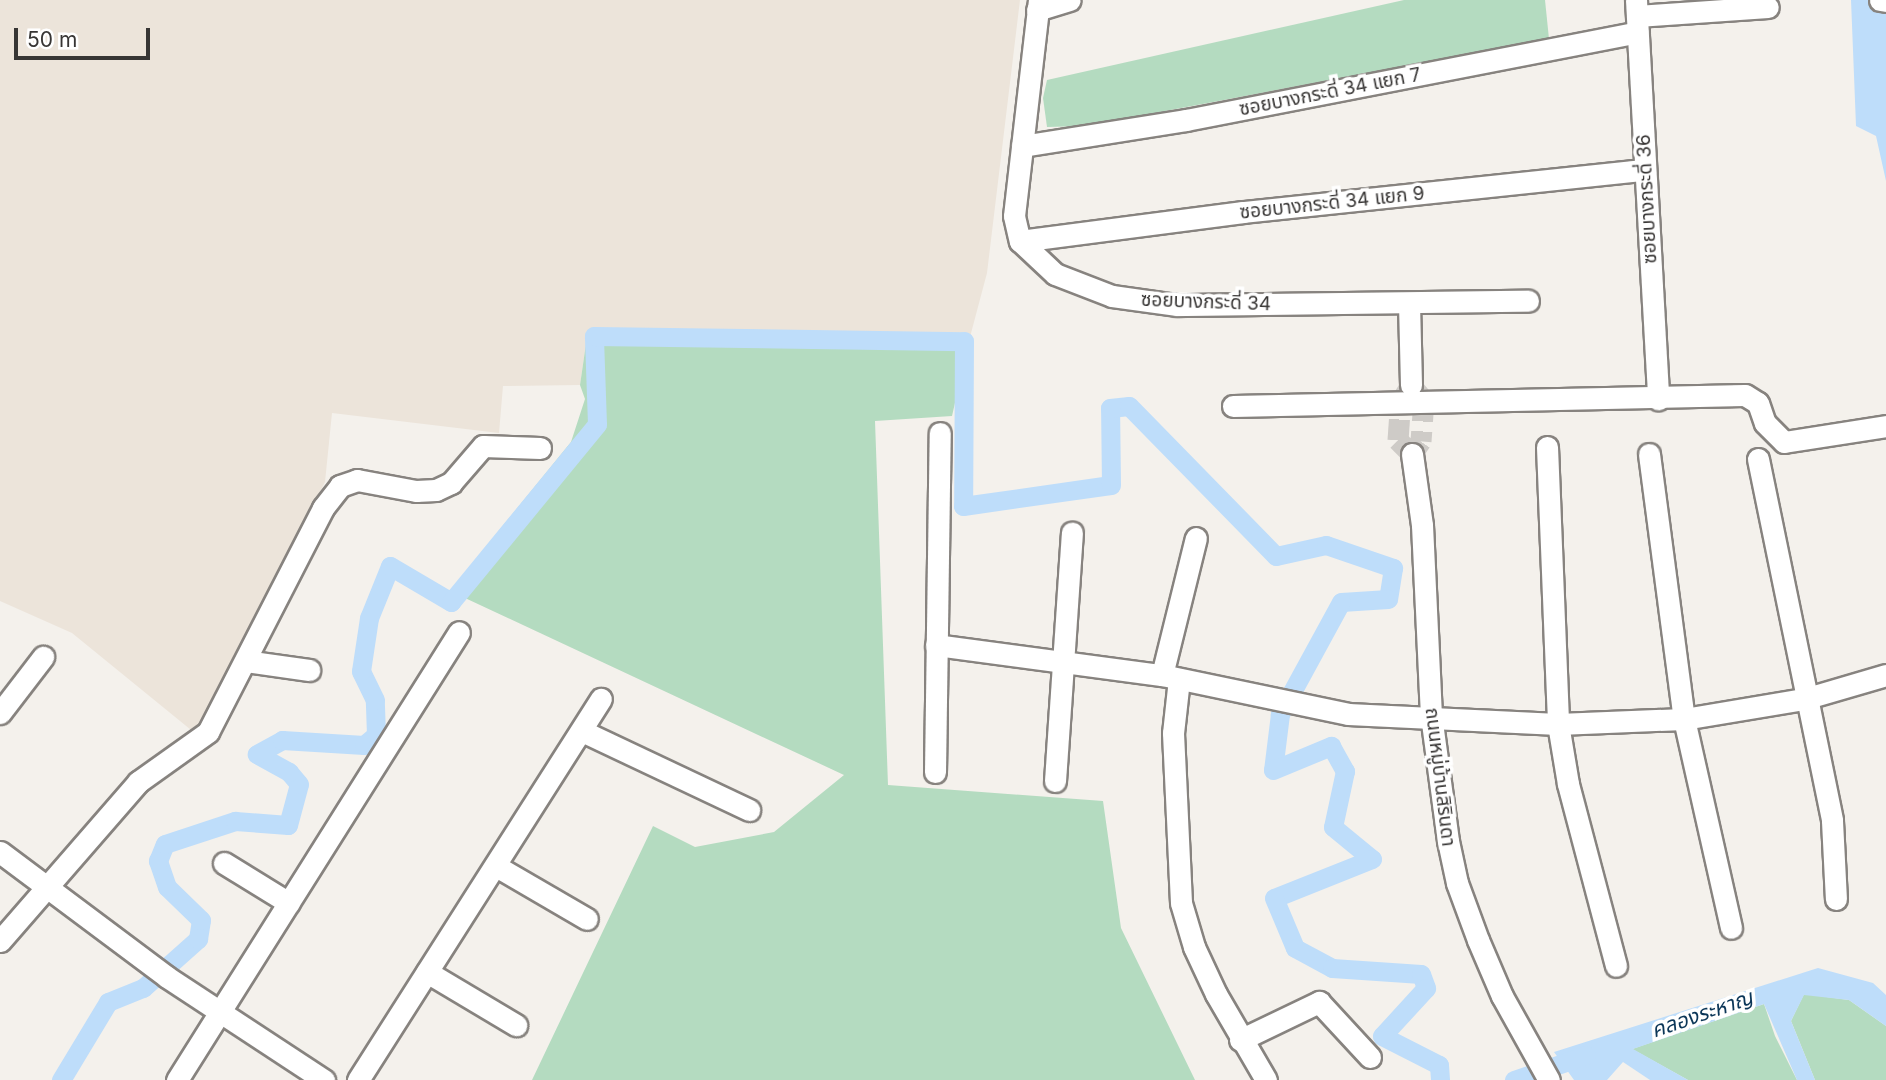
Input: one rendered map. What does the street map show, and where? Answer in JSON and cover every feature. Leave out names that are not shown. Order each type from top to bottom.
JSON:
[{"type":"street","points":[[1020,242],[1014,216],[1038,5],[1069,0]]},
{"type":"street","points":[[1880,0],[1886,1]]},
{"type":"street","name":"ซอยบางกระดี่ 34 แยก 7","points":[[1022,146],[1186,120],[1637,16],[1768,7]]},
{"type":"street","name":"ซอยบางกระดี่ 36","points":[[1637,16],[1658,399]]},
{"type":"street","name":"ซอยบางกระดี่ 34 แยก 9","points":[[1020,242],[1257,211],[1645,170]]},
{"type":"street","name":"ซอยบางกระดี่ 34","points":[[1020,242],[1034,259],[1077,285],[1146,302],[1528,301]]},
{"type":"street","points":[[1409,303],[1411,385]]},
{"type":"street","points":[[1233,406],[1753,397],[1773,435],[1794,443],[1886,425]]},
{"type":"street","points":[[935,772],[940,432]]},
{"type":"street","points":[[0,941],[138,782],[208,732],[323,508],[340,486],[357,480],[416,491],[436,490],[451,483],[483,446],[540,448]]},
{"type":"street","points":[[1547,447],[1558,724],[1568,784],[1616,966]]},
{"type":"street","name":"ถนนหมู่บ้านสิรินดา","points":[[1412,454],[1422,525],[1431,715],[1457,883],[1502,996],[1549,1080]]},
{"type":"street","points":[[1649,454],[1684,719],[1731,929]]},
{"type":"street","points":[[1758,459],[1804,699],[1832,821],[1836,899]]},
{"type":"street","points":[[1055,781],[1072,533]]},
{"type":"street","points":[[1196,538],[1170,677],[1181,903],[1194,947],[1240,1040],[1266,1080]]},
{"type":"street","points":[[177,1080],[459,632]]},
{"type":"street","points":[[936,645],[1062,660],[1170,677],[1300,706],[1386,716],[1431,715],[1558,724],[1684,719],[1804,699],[1886,675]]},
{"type":"street","points":[[0,713],[43,657]]},
{"type":"street","points":[[246,661],[309,670]]},
{"type":"street","points":[[358,1080],[601,699]]},
{"type":"street","points":[[582,731],[749,810]]},
{"type":"street","points":[[0,852],[219,1014],[324,1080]]},
{"type":"street","points":[[224,863],[289,903]]},
{"type":"street","points":[[496,866],[587,919]]},
{"type":"street","points":[[427,972],[516,1025]]},
{"type":"street","points":[[1240,1040],[1305,1005],[1319,1002],[1370,1057]]},
{"type":"shaded area","points":[[0,0],[1020,0],[987,273],[970,337],[588,330],[580,385],[503,386],[499,433],[332,413],[325,482],[196,734],[72,633],[0,601]]},
{"type":"green space","points":[[1404,0],[1545,0],[1549,39],[1085,126],[1047,127],[1043,98],[1047,80]]},
{"type":"green space","points":[[588,330],[970,337],[952,416],[875,421],[888,785],[1103,801],[1121,928],[1195,1080],[532,1080],[653,826],[695,847],[774,832],[844,775],[450,591],[571,442],[585,399],[580,385]]},
{"type":"green space","points":[[1804,994],[1849,1000],[1886,1026],[1886,1080],[1815,1080],[1791,1021]]},
{"type":"green space","points":[[1764,1004],[1775,1036],[1797,1080],[1688,1080],[1632,1049]]},
{"type":"water","points":[[1851,0],[1886,0],[1886,181],[1876,136],[1856,126]]},
{"type":"water","points":[[1818,968],[1873,983],[1886,995],[1886,1026],[1849,1000],[1804,995],[1791,1021],[1815,1080],[1797,1080],[1764,1004],[1633,1049],[1688,1080],[1650,1080],[1623,1062],[1607,1080],[1574,1080],[1554,1052]]},
{"type":"waterway","points":[[61,1080],[108,1002],[143,988],[198,939],[201,920],[167,887],[158,861],[165,844],[235,821],[288,825],[299,784],[289,772],[257,754],[282,740],[364,745],[376,735],[375,700],[361,671],[369,618],[390,566],[451,602],[597,424],[594,336],[964,341],[963,506],[1111,485],[1110,408],[1129,406],[1276,556],[1326,545],[1393,568],[1388,599],[1341,602],[1280,714],[1273,770],[1331,746],[1345,771],[1333,827],[1372,859],[1274,898],[1295,948],[1332,968],[1421,974],[1426,988],[1382,1036],[1439,1065],[1440,1080]]},
{"type":"waterway","name":"คลองระหาญ","points":[[1514,1080],[1586,1055]]},
{"type":"tunnel","points":[[1411,385],[1424,400],[1421,441],[1412,454],[1398,440],[1401,401],[1411,385]]}]
